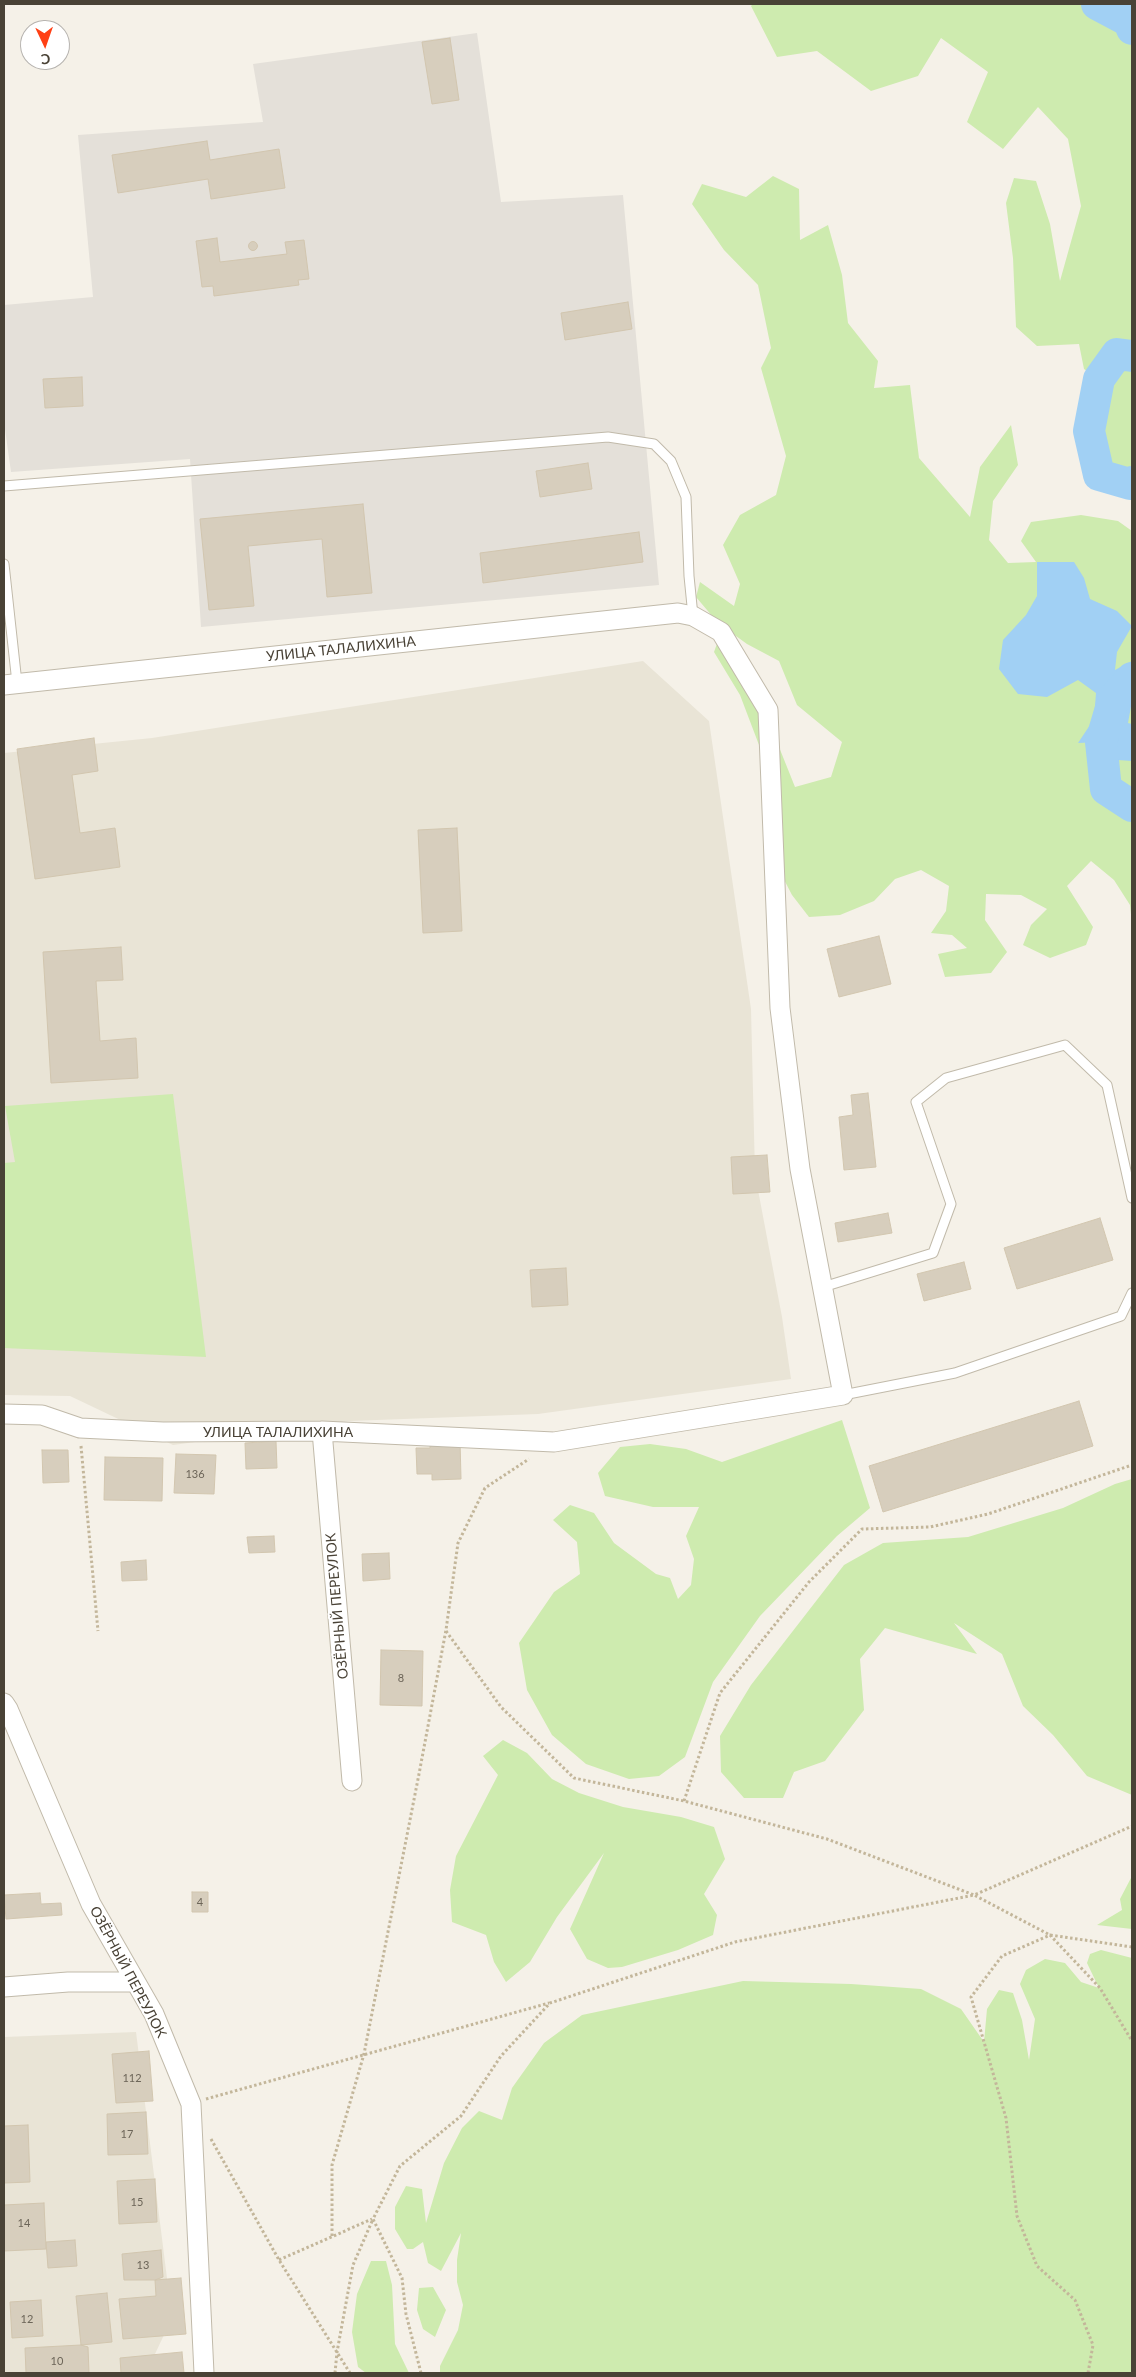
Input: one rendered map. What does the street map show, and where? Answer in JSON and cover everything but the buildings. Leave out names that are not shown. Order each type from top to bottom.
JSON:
[{"type":"street","name":"УЛИЦА ТАЛАЛИХИНА","points":[[10,684],[686,615]]},
{"type":"street","points":[[686,615],[721,632],[768,710],[780,1008],[800,1169],[843,1395]]},
{"type":"street","name":"УЛИЦА ТАЛАЛИХИНА","points":[[4,1414],[42,1415],[80,1428],[163,1432],[322,1431],[554,1442],[843,1395]]},
{"type":"street","name":"ОЗЁРНЫЙ ПЕРЕУЛОК","points":[[322,1431],[352,1782]]},
{"type":"street","name":"ОЗЁРНЫЙ ПЕРЕУЛОК","points":[[4,1703],[92,1904],[134,1982],[154,2014],[191,2104],[204,2373]]},
{"type":"street","points":[[4,1987],[68,1982],[134,1982]]},
{"type":"lane","points":[[4,486],[608,437],[654,444],[670,461],[686,497],[689,576],[686,615]]},
{"type":"lane","points":[[4,564],[10,684]]},
{"type":"lane","points":[[823,1287],[933,1253],[951,1204],[916,1102],[946,1078],[1065,1046],[1107,1085],[1132,1198]]},
{"type":"lane","points":[[843,1395],[955,1372],[1120,1316],[1132,1293]]},
{"type":"path","points":[[80,1428],[98,1631]]},
{"type":"path","points":[[332,2236],[332,2165],[364,2054],[446,1630],[458,1543],[485,1488],[554,1442]]},
{"type":"path","points":[[684,1801],[720,1693],[809,1582],[862,1529],[930,1527],[988,1514],[1132,1465]]},
{"type":"path","points":[[446,1630],[501,1707],[574,1778],[684,1801],[827,1839],[974,1895],[1050,1935],[1100,1988],[1132,2041]]},
{"type":"path","points":[[191,2104],[239,2088],[550,2003],[735,1942],[974,1895],[1132,1826]]},
{"type":"path","points":[[1088,2373],[1092,2345],[1075,2300],[1037,2266],[1017,2216],[1006,2118],[971,1997],[1002,1956],[1050,1935],[1132,1947]]},
{"type":"path","points":[[335,2373],[353,2265],[373,2219],[400,2166],[461,2116],[501,2056],[550,2003]]},
{"type":"path","points":[[209,2135],[279,2260],[350,2373]]},
{"type":"path","points":[[279,2260],[373,2219]]},
{"type":"path","points":[[373,2219],[402,2278],[406,2314],[421,2373]]},
{"type":"shaded area","points":[[477,33],[501,202],[623,195],[659,585],[201,627],[190,459],[11,472],[4,422],[4,305],[93,297],[78,135],[263,122],[253,64]]},
{"type":"shaded area","points":[[643,661],[709,721],[751,1009],[755,1174],[782,1317],[791,1379],[538,1414],[350,1421],[173,1445],[70,1396],[4,1395],[4,753],[152,738]]},
{"type":"shaded area","points":[[136,2032],[172,2318],[146,2373],[4,2373],[4,2037]]},
{"type":"green space","points":[[753,4],[1132,4],[1132,482],[1130,484],[1099,475],[1089,431],[1099,379],[1084,369],[1079,344],[1037,346],[1016,327],[1013,258],[1006,203],[1014,178],[1036,181],[1050,224],[1060,281],[1081,206],[1068,139],[1038,107],[1003,149],[967,122],[988,72],[941,38],[918,76],[871,91],[817,51],[777,57],[751,6]]},
{"type":"green space","points":[[773,176],[799,189],[800,240],[828,225],[842,275],[848,323],[878,361],[874,388],[910,385],[919,458],[970,517],[980,467],[1011,425],[1018,465],[993,501],[989,540],[1008,563],[1036,562],[1021,541],[1031,522],[1081,515],[1118,521],[1132,531],[1132,924],[1130,905],[1114,880],[1091,861],[1067,886],[1093,927],[1086,945],[1050,958],[1023,945],[1031,925],[1047,909],[1021,895],[986,894],[985,920],[1007,952],[991,973],[945,977],[938,954],[967,948],[952,935],[931,933],[946,911],[949,886],[921,870],[895,879],[874,901],[840,915],[809,917],[792,895],[777,866],[759,745],[740,695],[714,652],[718,641],[779,747],[795,787],[831,777],[842,742],[797,705],[779,661],[747,644],[718,623],[696,597],[700,582],[734,606],[740,584],[723,545],[740,515],[776,495],[786,456],[761,368],[771,348],[758,285],[724,250],[692,204],[702,184],[746,197]]},
{"type":"green space","points":[[173,1094],[206,1357],[4,1348],[4,1163],[15,1162],[5,1106]]},
{"type":"green space","points":[[842,1420],[870,1508],[837,1536],[760,1616],[713,1682],[685,1757],[659,1776],[629,1779],[586,1764],[552,1735],[527,1690],[519,1643],[554,1592],[580,1574],[577,1542],[553,1520],[570,1505],[594,1513],[614,1543],[656,1574],[670,1578],[678,1599],[691,1585],[694,1559],[686,1536],[699,1507],[653,1507],[605,1496],[598,1473],[620,1447],[650,1444],[686,1449],[722,1462]]},
{"type":"green space","points":[[1132,1479],[1132,1795],[1087,1776],[1053,1735],[1023,1706],[1002,1654],[954,1623],[977,1654],[885,1628],[860,1659],[864,1710],[825,1761],[794,1772],[783,1798],[744,1798],[721,1772],[720,1736],[751,1685],[844,1565],[883,1543],[968,1537],[1063,1508],[1115,1484]]},
{"type":"green space","points":[[503,1740],[527,1753],[552,1779],[579,1793],[623,1807],[681,1817],[714,1827],[725,1859],[704,1894],[717,1915],[713,1935],[678,1950],[622,1967],[608,1968],[587,1959],[570,1929],[604,1853],[557,1917],[530,1962],[506,1982],[494,1962],[486,1935],[452,1922],[450,1890],[456,1856],[498,1775],[483,1756]]},
{"type":"green space","points":[[1132,1876],[1132,1929],[1097,1925],[1122,1910],[1120,1899]]},
{"type":"green space","points":[[1101,1950],[1132,1958],[1132,2373],[440,2373],[440,2366],[458,2330],[463,2305],[457,2282],[457,2260],[461,2233],[441,2271],[428,2263],[423,2242],[413,2249],[407,2249],[395,2229],[395,2207],[406,2186],[422,2189],[426,2223],[444,2163],[462,2128],[479,2111],[502,2120],[512,2088],[544,2043],[582,2015],[743,1981],[851,1984],[921,1989],[961,2009],[984,2042],[987,2009],[999,1990],[1013,1993],[1022,2020],[1029,2060],[1035,2019],[1020,1984],[1026,1970],[1045,1959],[1065,1963],[1081,1982],[1099,1988],[1087,1963],[1090,1954]]},
{"type":"green space","points":[[371,2261],[386,2261],[392,2285],[395,2344],[409,2373],[366,2373],[358,2367],[352,2332],[357,2294]]},
{"type":"green space","points":[[433,2287],[446,2310],[435,2337],[423,2329],[417,2310],[419,2288]]},
{"type":"water","points":[[1037,562],[1074,562],[1084,578],[1090,599],[1117,611],[1132,626],[1117,652],[1115,670],[1132,661],[1132,701],[1128,723],[1132,724],[1132,761],[1118,760],[1101,742],[1078,743],[1094,719],[1096,693],[1078,680],[1047,697],[1018,694],[999,669],[1003,640],[1026,615],[1037,596]]},
{"type":"waterway","points":[[1097,4],[1129,21],[1132,29]]},
{"type":"waterway","points":[[1132,356],[1117,354],[1099,379],[1089,431],[1099,475],[1130,484],[1132,482]]},
{"type":"waterway","points":[[1132,678],[1114,698],[1101,742],[1106,789],[1132,806]]}]
